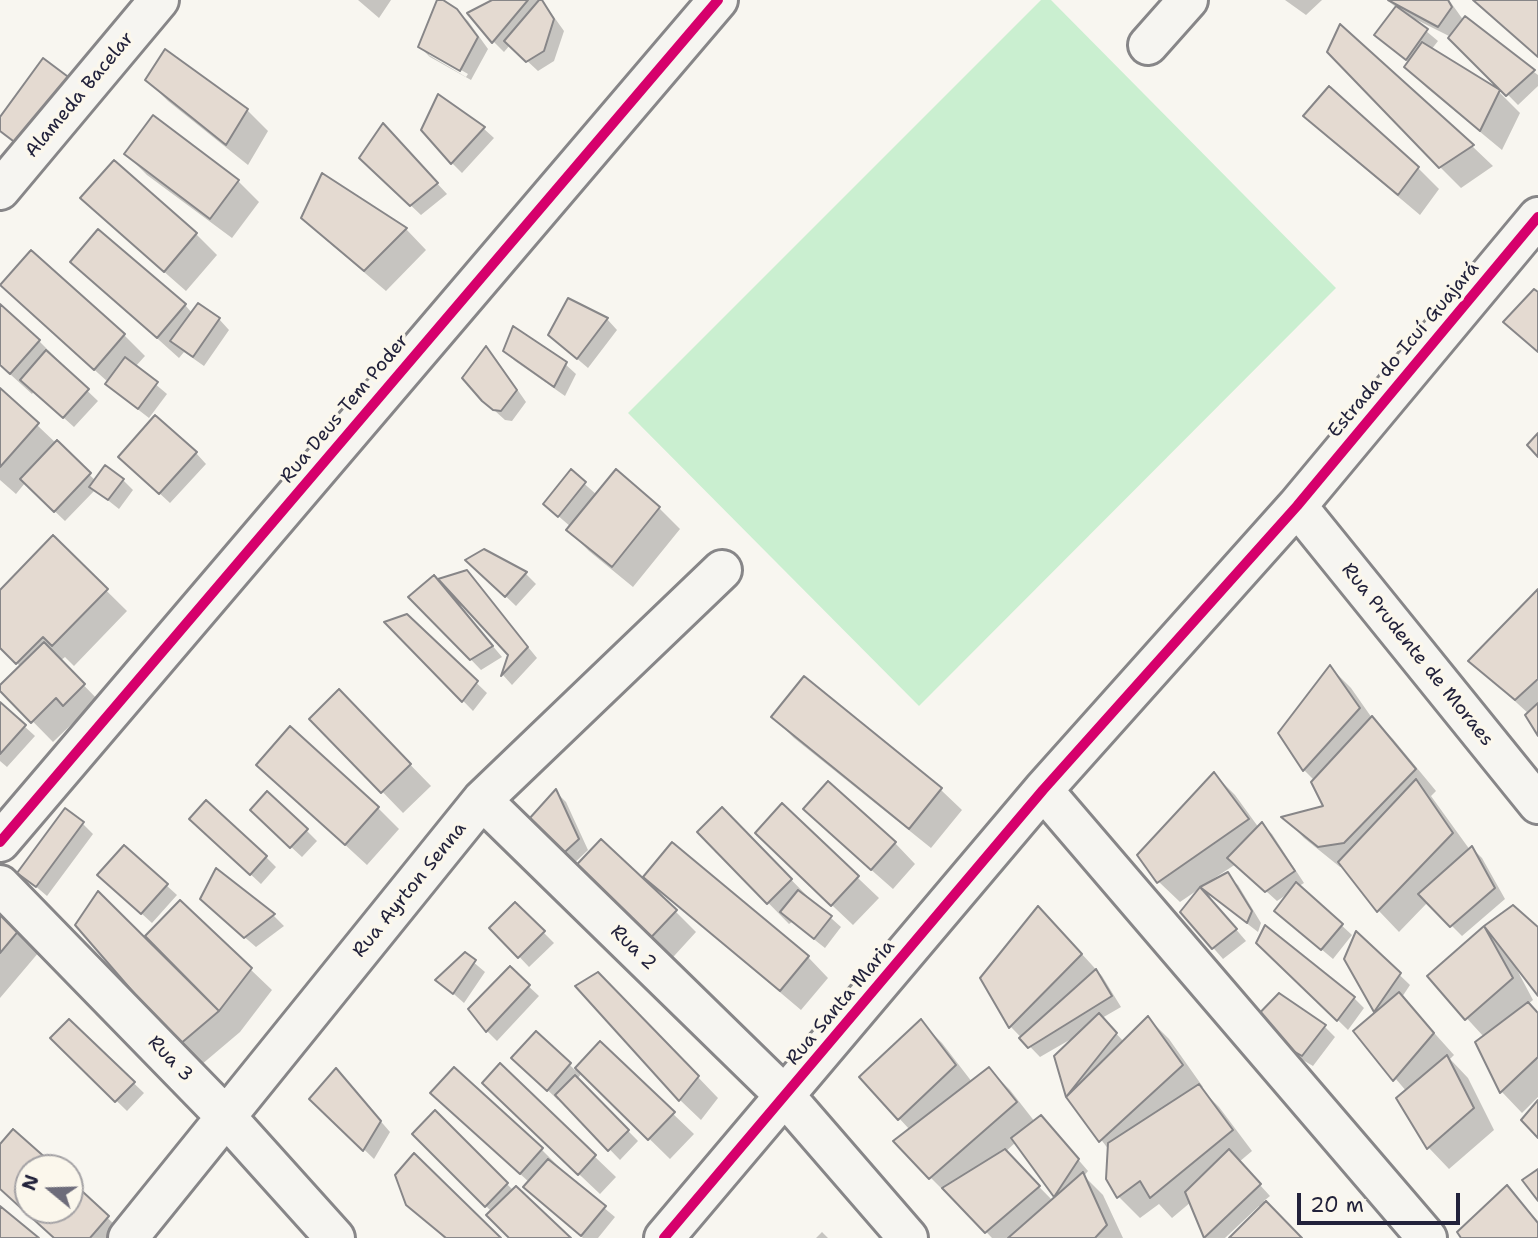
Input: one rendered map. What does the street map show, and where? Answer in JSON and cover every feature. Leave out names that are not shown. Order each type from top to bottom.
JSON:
[{"type":"street","name":"Alameda Bacelar","points":[[0,190],[159,0]]},
{"type":"street","name":"Rua Deus Tem Poder","points":[[0,842],[718,0]]},
{"type":"street","points":[[1148,45],[1188,0]]},
{"type":"street","name":"Estrada do Icuí Guajará","points":[[1044,790],[1297,506],[1538,217]]},
{"type":"street","name":"Rua Prudente de Moraes","points":[[1297,506],[1538,804]]},
{"type":"street","name":"Rua Ayrton Senna","points":[[128,1238],[482,800],[722,570]]},
{"type":"street","points":[[1044,790],[1427,1238]]},
{"type":"street","name":"Rua Santa Maria","points":[[664,1238],[1044,790]]},
{"type":"street","name":"Rua 2","points":[[482,800],[785,1096],[908,1238]]},
{"type":"street","name":"Rua 3","points":[[0,885],[227,1118],[335,1238]]},
{"type":"green space","points":[[1041,0],[1051,0],[1336,288],[919,706],[628,413]]},
{"type":"building","points":[[437,0],[443,0],[457,9],[478,37],[460,71],[418,47]]},
{"type":"building","points":[[492,0],[528,0],[492,43],[467,13]]},
{"type":"building","points":[[539,0],[542,0],[554,19],[544,51],[526,62],[504,41]]},
{"type":"building","points":[[1388,0],[1448,0],[1452,7],[1438,27]]},
{"type":"building","points":[[1473,0],[1538,0],[1538,57]]},
{"type":"building","points":[[1396,6],[1428,29],[1406,60],[1374,35]]},
{"type":"building","points":[[1465,16],[1535,70],[1506,96],[1448,38]]},
{"type":"building","points":[[1340,24],[1474,145],[1439,168],[1327,52]]},
{"type":"building","points":[[1422,42],[1500,90],[1480,131],[1404,67]]},
{"type":"building","points":[[165,49],[248,109],[226,145],[145,80]]},
{"type":"building","points":[[43,58],[71,79],[21,147],[0,131],[0,117]]},
{"type":"building","points":[[1329,86],[1419,167],[1398,195],[1303,116]]},
{"type":"building","points":[[438,94],[485,127],[451,164],[421,130]]},
{"type":"building","points":[[153,115],[239,180],[210,219],[124,154]]},
{"type":"building","points":[[383,123],[438,183],[410,206],[359,158]]},
{"type":"building","points":[[114,160],[197,233],[164,272],[80,198]]},
{"type":"building","points":[[322,173],[407,228],[364,271],[301,218]]},
{"type":"building","points":[[98,229],[186,304],[157,338],[70,262]]},
{"type":"building","points":[[31,250],[125,334],[94,370],[0,285]]},
{"type":"building","points":[[1534,289],[1538,292],[1538,352],[1503,322]]},
{"type":"building","points":[[568,298],[608,318],[577,359],[548,335]]},
{"type":"building","points":[[198,303],[220,318],[193,357],[170,341]]},
{"type":"building","points":[[0,304],[40,340],[10,374],[0,365]]},
{"type":"building","points":[[513,326],[567,362],[554,387],[503,351]]},
{"type":"building","points":[[486,346],[517,390],[501,411],[493,410],[482,401],[462,378]]},
{"type":"building","points":[[46,350],[89,389],[63,418],[20,380]]},
{"type":"building","points":[[125,357],[158,382],[138,409],[105,384]]},
{"type":"building","points":[[0,388],[39,423],[0,467]]},
{"type":"building","points":[[155,415],[197,452],[159,494],[118,457]]},
{"type":"building","points":[[1538,433],[1538,457],[1527,445]]},
{"type":"building","points":[[57,440],[91,473],[54,512],[20,479]]},
{"type":"building","points":[[105,465],[124,479],[108,500],[89,487]]},
{"type":"building","points":[[571,469],[586,482],[558,517],[543,504]]},
{"type":"building","points":[[616,469],[660,507],[612,567],[566,530]]},
{"type":"building","points":[[53,535],[108,589],[52,646],[43,637],[16,664],[0,648],[0,590]]},
{"type":"building","points":[[484,549],[527,572],[505,597],[465,560]]},
{"type":"building","points":[[467,570],[528,647],[501,676],[508,655],[438,579]]},
{"type":"building","points":[[434,575],[493,646],[470,660],[408,597]]},
{"type":"building","points":[[1538,589],[1538,679],[1515,700],[1468,661]]},
{"type":"building","points":[[407,614],[478,681],[462,702],[384,622]]},
{"type":"building","points":[[44,642],[85,684],[63,706],[56,698],[31,723],[0,691],[0,685]]},
{"type":"building","points":[[1330,665],[1360,708],[1303,771],[1278,733]]},
{"type":"building","points":[[804,676],[942,788],[909,829],[771,717]]},
{"type":"building","points":[[339,689],[411,764],[381,793],[309,719]]},
{"type":"building","points":[[0,702],[26,725],[0,754]]},
{"type":"building","points":[[1538,703],[1538,736],[1525,715]]},
{"type":"building","points":[[1372,716],[1416,769],[1344,843],[1318,847],[1281,817],[1323,806],[1311,782]]},
{"type":"building","points":[[290,726],[379,807],[345,845],[256,765]]},
{"type":"building","points":[[1214,772],[1249,819],[1157,883],[1137,855]]},
{"type":"building","points":[[1416,779],[1453,833],[1377,912],[1338,862]]},
{"type":"building","points":[[828,781],[896,842],[871,870],[803,809]]},
{"type":"building","points":[[556,789],[579,839],[555,861],[520,829]]},
{"type":"building","points":[[267,791],[308,829],[290,848],[250,810]]},
{"type":"building","points":[[206,800],[267,856],[250,875],[189,819]]},
{"type":"building","points":[[782,803],[859,876],[831,906],[755,833]]},
{"type":"building","points":[[722,807],[792,879],[767,904],[697,832]]},
{"type":"building","points":[[65,808],[84,822],[36,887],[17,873]]},
{"type":"building","points":[[1262,822],[1295,871],[1265,892],[1227,858]]},
{"type":"building","points":[[601,839],[677,910],[642,947],[566,876]]},
{"type":"building","points":[[672,842],[809,956],[780,991],[643,877]]},
{"type":"building","points":[[124,845],[168,884],[141,914],[97,875]]},
{"type":"building","points":[[1472,846],[1495,888],[1450,927],[1418,894]]},
{"type":"building","points":[[216,868],[275,914],[244,938],[200,899]]},
{"type":"building","points":[[1228,872],[1252,911],[1247,923],[1200,887]]},
{"type":"building","points":[[1296,882],[1343,924],[1321,950],[1274,911]]},
{"type":"building","points":[[1200,887],[1237,929],[1212,949],[1180,912]]},
{"type":"building","points":[[798,890],[832,916],[814,939],[780,912]]},
{"type":"building","points":[[98,891],[219,1011],[179,1045],[75,925]]},
{"type":"building","points":[[180,900],[252,968],[219,1011],[145,936]]},
{"type":"building","points":[[0,901],[25,923],[0,953]]},
{"type":"building","points":[[515,902],[545,931],[518,958],[489,928]]},
{"type":"building","points":[[1513,905],[1538,927],[1538,996],[1484,926]]},
{"type":"building","points":[[1038,906],[1082,954],[1009,1028],[980,978]]},
{"type":"building","points":[[1265,925],[1355,997],[1337,1021],[1256,943]]},
{"type":"building","points":[[1484,926],[1513,978],[1465,1020],[1427,976]]},
{"type":"building","points":[[1356,931],[1401,973],[1374,1012],[1344,959]]},
{"type":"building","points":[[465,952],[476,960],[453,994],[435,980]]},
{"type":"building","points":[[510,966],[530,985],[486,1032],[468,1009]]},
{"type":"building","points":[[1096,969],[1112,996],[1028,1048],[1019,1038]]},
{"type":"building","points":[[598,972],[699,1076],[679,1101],[575,986]]},
{"type":"building","points":[[1399,992],[1434,1033],[1393,1081],[1353,1031]]},
{"type":"building","points":[[1279,993],[1326,1025],[1302,1056],[1248,1025]]},
{"type":"building","points":[[1528,1002],[1538,1013],[1538,1057],[1500,1093],[1475,1042]]},
{"type":"building","points":[[1099,1013],[1117,1033],[1066,1097],[1054,1056]]},
{"type":"building","points":[[1148,1016],[1183,1065],[1099,1142],[1066,1097]]},
{"type":"building","points":[[69,1019],[135,1082],[115,1102],[50,1038]]},
{"type":"building","points":[[921,1019],[956,1065],[898,1120],[859,1077]]},
{"type":"building","points":[[536,1031],[571,1063],[547,1091],[511,1058]]},
{"type":"building","points":[[600,1041],[675,1112],[648,1140],[575,1068]]},
{"type":"building","points":[[1447,1055],[1474,1108],[1427,1149],[1396,1098]]},
{"type":"building","points":[[500,1063],[596,1155],[578,1175],[482,1083]]},
{"type":"building","points":[[454,1067],[543,1148],[520,1174],[430,1093]]},
{"type":"building","points":[[989,1067],[1017,1102],[929,1179],[893,1141]]},
{"type":"building","points":[[336,1068],[381,1121],[363,1151],[309,1099]]},
{"type":"building","points":[[575,1075],[629,1130],[608,1151],[555,1095]]},
{"type":"building","points":[[1199,1084],[1233,1130],[1150,1198],[1140,1181],[1117,1198],[1106,1179],[1108,1143]]},
{"type":"building","points":[[1538,1100],[1538,1138],[1521,1120]]},
{"type":"building","points":[[435,1110],[508,1183],[485,1207],[412,1134]]},
{"type":"building","points":[[1041,1115],[1079,1159],[1054,1197],[1011,1138]]},
{"type":"building","points":[[13,1129],[41,1154],[14,1154],[14,1202],[0,1189],[0,1144]]},
{"type":"building","points":[[1005,1149],[1040,1186],[985,1233],[942,1188]]},
{"type":"building","points":[[1229,1149],[1261,1184],[1204,1238],[1185,1192]]},
{"type":"building","points":[[414,1153],[501,1238],[446,1238],[406,1205],[395,1175]]},
{"type":"building","points":[[548,1159],[606,1206],[581,1236],[523,1187]]},
{"type":"building","points":[[1538,1169],[1538,1201],[1522,1180]]},
{"type":"building","points":[[1083,1172],[1107,1225],[1095,1238],[1008,1238]]},
{"type":"building","points":[[1507,1185],[1538,1223],[1538,1238],[1461,1238],[1457,1232]]},
{"type":"building","points":[[516,1186],[571,1238],[509,1238],[486,1215]]},
{"type":"building","points":[[84,1193],[109,1216],[90,1238],[54,1238],[39,1224],[84,1224]]},
{"type":"building","points":[[1266,1201],[1302,1238],[1229,1238]]},
{"type":"building","points":[[0,1206],[14,1217],[14,1224],[22,1224],[39,1238],[0,1238]]},
{"type":"cycle path","points":[[0,842],[718,0]]},
{"type":"cycle path","points":[[664,1238],[1043,790],[1297,506],[1538,217]]}]
